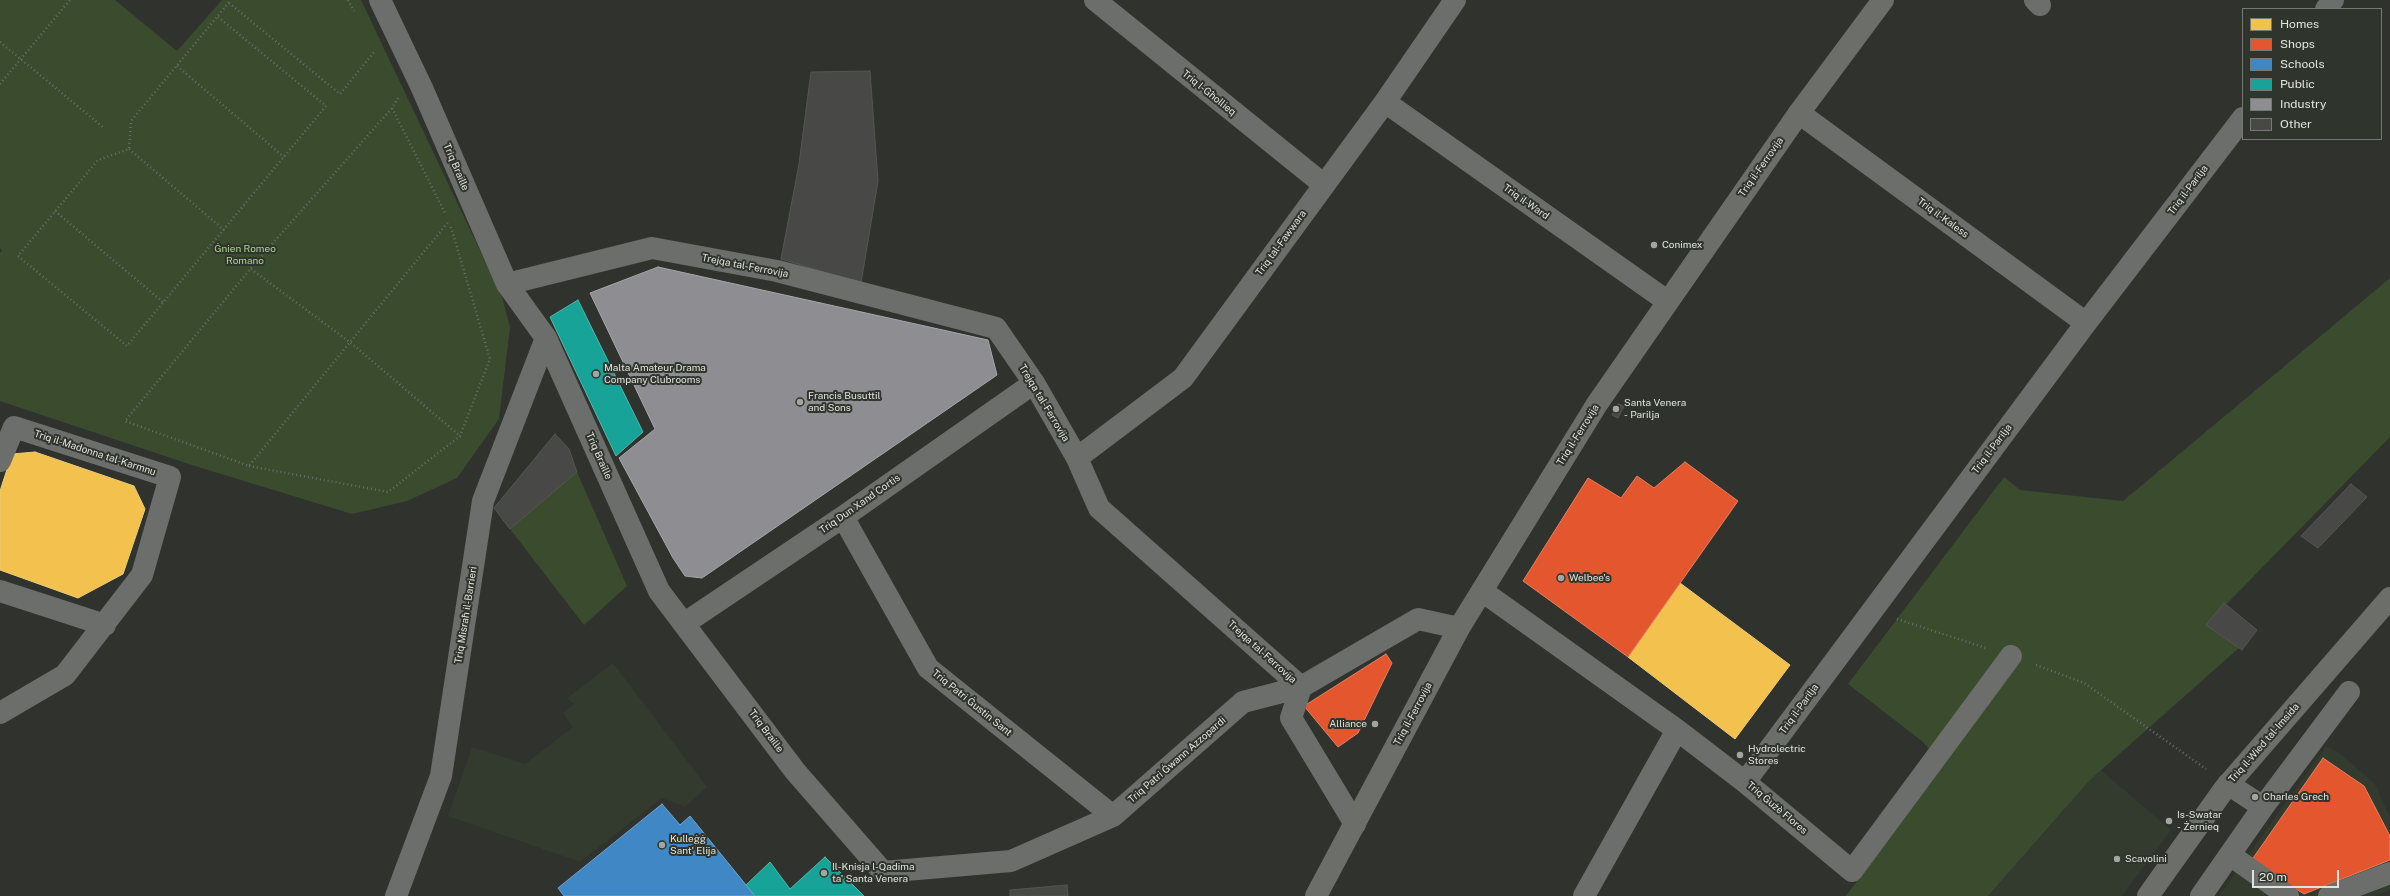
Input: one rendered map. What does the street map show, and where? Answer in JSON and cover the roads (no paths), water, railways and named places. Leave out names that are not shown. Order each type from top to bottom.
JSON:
[{"type":"main road","name":"Triq il-Ferrovija","points":[[1316,896],[1459,628],[1597,404],[1667,301],[1799,113],[1882,0]]},
{"type":"main road","name":"Triq il-Wied tal-Imsida","points":[[2148,896],[2228,784],[2390,598]]},
{"type":"street","name":"Triq Braille","points":[[380,0],[422,88],[507,284],[546,338],[659,591],[685,623],[795,770],[883,872]]},
{"type":"street","name":"Triq l-Għollieq","points":[[1095,0],[1323,184]]},
{"type":"street","name":"Triq tal-Fawwara","points":[[1077,458],[1183,378],[1384,102],[1455,0]]},
{"type":"street","points":[[2327,8],[2333,0]]},
{"type":"street","name":"Triq il-Ward","points":[[1384,102],[1667,301]]},
{"type":"street","name":"Triq il-Kaless","points":[[1799,113],[2086,323]]},
{"type":"street","name":"Triq il-Parilja","points":[[1745,782],[2086,323],[2242,119]]},
{"type":"street","name":"Trejqa tal-Ferrovija","points":[[507,284],[652,248],[777,271],[996,328],[1034,383],[1077,458],[1099,508],[1301,687],[1291,718],[1355,824]]},
{"type":"street","name":"Triq Misraħ il-Barrieri","points":[[396,896],[441,776],[483,501],[546,338]]},
{"type":"street","name":"Triq Dun Xand Cortis","points":[[685,623],[843,517],[1034,383]]},
{"type":"street","name":"Triq il-Madonna tal-Karmnu","points":[[0,461],[14,427],[170,477],[142,575],[65,675],[0,713]]},
{"type":"street","name":"Triq Patri Ġustin Sant","points":[[843,517],[928,668],[1113,816]]},
{"type":"street","points":[[0,591],[105,625]]},
{"type":"street","name":"Triq Ġużè Flores","points":[[1482,591],[1677,730],[1745,782],[1852,871],[2011,656]]},
{"type":"street","name":"Triq Patri Ġwann Azzopardi","points":[[883,872],[1011,861],[1113,816],[1243,702],[1301,687],[1418,619],[1459,628]]},
{"type":"street","points":[[2201,896],[2263,808],[2349,692]]},
{"type":"street","points":[[1584,896],[1677,730]]},
{"type":"street","points":[[2228,784],[2263,808]]},
{"type":"street","points":[[2230,855],[2288,896]]},
{"type":"street","points":[[2329,896],[2390,873]]},
{"type":"place","name":"Conimex","points":[[1654,245]]},
{"type":"place","name":"Malta Amateur Drama Company Clubrooms","points":[[596,374]]},
{"type":"place","name":"Francis Busuttil and Sons","points":[[800,402]]},
{"type":"place","name":"Santa Venera - Parilja","points":[[1616,409]]},
{"type":"place","name":"Welbee's","points":[[1561,578]]},
{"type":"place","name":"Alliance","points":[[1375,724]]},
{"type":"place","name":"Hydrolectric Stores","points":[[1740,755]]},
{"type":"place","name":"Charles Grech","points":[[2255,797]]},
{"type":"place","name":"Is-Swatar - Żernieq","points":[[2169,821]]},
{"type":"place","name":"Kulleġġ Sant' Elija","points":[[662,845]]},
{"type":"place","name":"Scavolini","points":[[2117,859]]},
{"type":"place","name":"Il-Knisja l-Qadima ta' Santa Venera","points":[[824,873]]},
{"type":"park label","name":"Ġnien Romeo Romano","points":[[245,254]]}]
